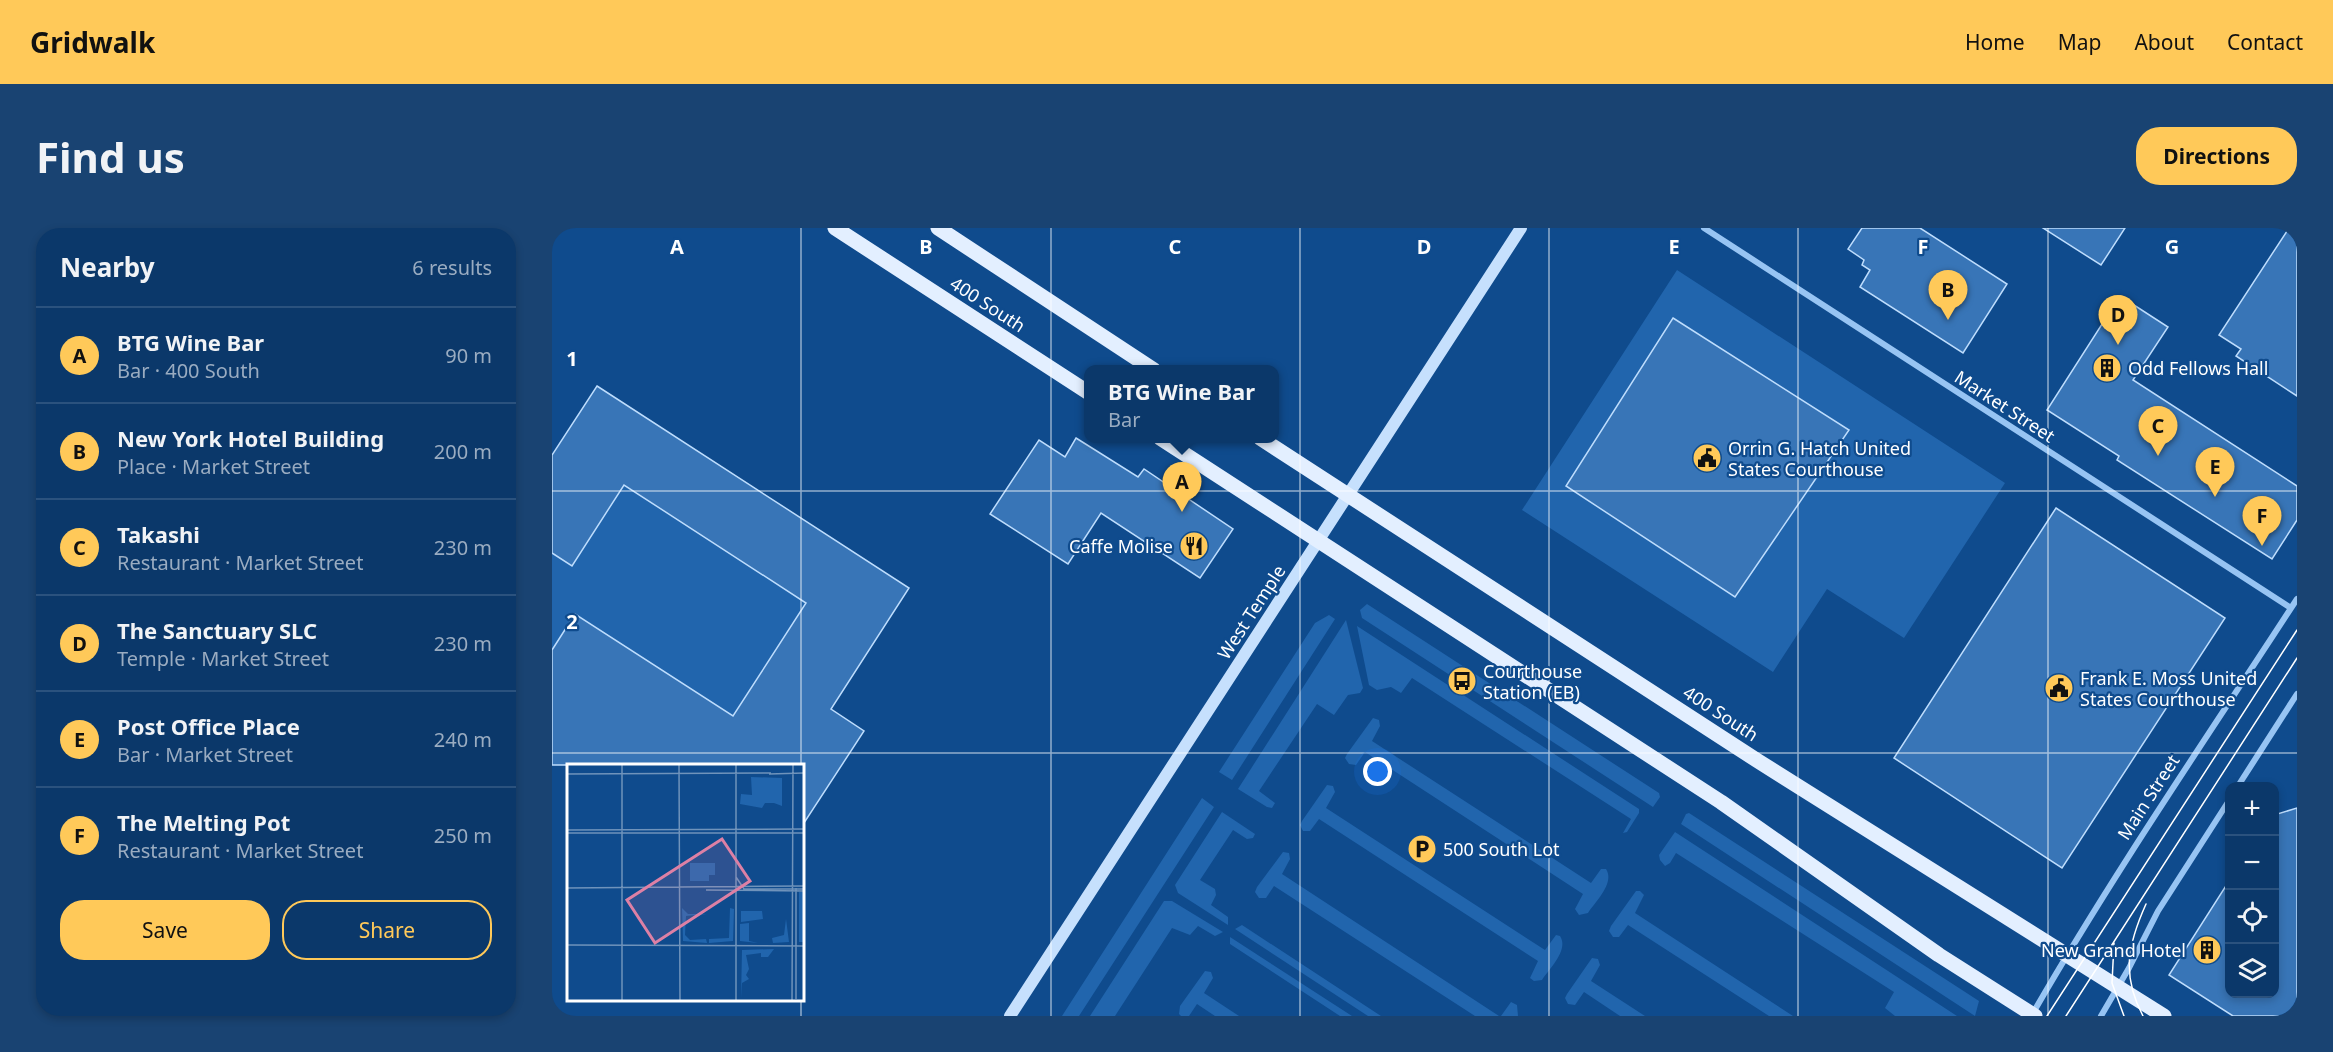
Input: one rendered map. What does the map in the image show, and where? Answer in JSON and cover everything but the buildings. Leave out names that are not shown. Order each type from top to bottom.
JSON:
[{"type":"main road","name":"400 South","points":[[836,228],[1084,390]]},
{"type":"main road","name":"400 South","points":[[938,228],[1148,365]]},
{"type":"main road","name":"West Temple","points":[[1010,1016],[1521,228]]},
{"type":"main road","points":[[1168,443],[1721,802],[1939,955],[2033,1015]]},
{"type":"main road","name":"400 South","points":[[1268,443],[1748,754],[2164,1016]]},
{"type":"street","name":"Market Street","points":[[1704,228],[2291,608]]},
{"type":"street","name":"Main Street","points":[[2033,1015],[2067,954],[2171,787],[2297,598]]},
{"type":"street","points":[[2241,782],[2297,694]]},
{"type":"street","points":[[2101,1016],[2157,911],[2225,805]]},
{"type":"shaded area","points":[[1677,270],[2005,483],[1904,638],[1827,589],[1773,672],[1522,510]]},
{"type":"shaded area","points":[[624,485],[806,603],[733,716],[552,650],[552,553],[572,566]]},
{"type":"shaded area","points":[[1367,604],[1659,793],[1660,797],[1653,807],[1362,618],[1360,610]]},
{"type":"shaded area","points":[[1329,615],[1335,619],[1232,780],[1219,772],[1315,623]]},
{"type":"shaded area","points":[[1346,620],[1363,688],[1360,693],[1348,695],[1334,715],[1317,704],[1259,791],[1275,803],[1272,808],[1267,807],[1238,789]]},
{"type":"shaded area","points":[[1357,626],[1639,809],[1639,813],[1627,832],[1623,833],[1631,819],[1412,678],[1401,693],[1391,687],[1377,690],[1369,685]]},
{"type":"shaded area","points":[[1373,718],[1379,720],[1380,726],[1372,741],[1591,883],[1601,869],[1606,869],[1608,880],[1606,886],[1588,913],[1579,915],[1575,909],[1583,894],[1365,752],[1356,765],[1349,764],[1345,758],[1347,754]]},
{"type":"shaded area","points":[[1327,785],[1333,786],[1335,792],[1326,808],[1545,950],[1556,935],[1560,936],[1562,947],[1560,953],[1542,980],[1534,981],[1530,978],[1538,961],[1319,819],[1310,831],[1303,831],[1300,825],[1302,821]]},
{"type":"shaded area","points":[[1202,798],[1214,807],[1079,1016],[1062,1016]]},
{"type":"shaded area","points":[[1222,812],[1255,834],[1253,838],[1247,839],[1233,830],[1200,880],[1215,889],[1216,895],[1211,905],[1228,917],[1228,925],[1178,893],[1175,885]]},
{"type":"shaded area","points":[[1689,813],[1979,1001],[1975,1016],[1681,824],[1686,814]]},
{"type":"shaded area","points":[[1675,832],[1957,1016],[1895,1016],[1885,1008],[1894,992],[1676,853],[1670,863],[1665,866],[1659,855]]},
{"type":"shaded area","points":[[1283,852],[1289,853],[1290,859],[1282,874],[1499,1016],[1475,1016],[1274,886],[1266,898],[1259,898],[1255,892],[1257,887]]},
{"type":"shaded area","points":[[1636,891],[1644,895],[1635,913],[1793,1016],[1769,1016],[1628,925],[1619,937],[1613,937],[1609,931],[1611,926]]},
{"type":"shaded area","points":[[1164,901],[1172,901],[1223,932],[1215,936],[1198,926],[1190,935],[1172,928],[1115,1016],[1090,1016]]},
{"type":"shaded area","points":[[1242,925],[1381,1016],[1368,1016],[1235,929]]},
{"type":"shaded area","points":[[1230,937],[1352,1016],[1340,1016],[1230,944]]},
{"type":"shaded area","points":[[1592,958],[1598,959],[1600,965],[1591,981],[1645,1016],[1620,1016],[1584,992],[1575,1005],[1568,1004],[1565,998],[1567,994]]},
{"type":"shaded area","points":[[1205,971],[1211,972],[1213,978],[1204,993],[1239,1016],[1215,1016],[1197,1004],[1189,1016],[1179,1014],[1180,1006]]},
{"type":"shaded area","points":[[1511,1002],[1517,1005],[1518,1016],[1501,1016]]},
{"type":"tram line","points":[[2047,1016],[2297,630]]},
{"type":"tram line","points":[[2066,1016],[2297,658]]},
{"type":"tram line","points":[[2143,1016],[2132,987],[2130,960],[2131,946],[2146,904]]},
{"type":"tram line","points":[[2114,943],[2112,983],[2124,1016]]},
{"type":"place","name":"New York Hotel Building","points":[[1948,320]]},
{"type":"place","name":"The Sanctuary SLC","points":[[2118,345]]},
{"type":"place","name":"Odd Fellows Hall","points":[[2107,368]]},
{"type":"place","name":"Takashi","points":[[2158,456]]},
{"type":"place","name":"Orrin G. Hatch United States Courthouse","points":[[1707,458]]},
{"type":"place","name":"Post Office Place","points":[[2215,497]]},
{"type":"place","name":"BTG Wine Bar","points":[[1182,512]]},
{"type":"place","name":"Caffe Molise","points":[[1194,546]]},
{"type":"place","name":"The Melting Pot","points":[[2262,546]]},
{"type":"place","name":"Courthouse Station (EB)","points":[[1462,681]]},
{"type":"place","name":"Frank E. Moss United States Courthouse","points":[[2059,688]]},
{"type":"place","name":"500 South Lot","points":[[1422,849]]},
{"type":"place","name":"New Grand Hotel","points":[[2207,950]]}]
